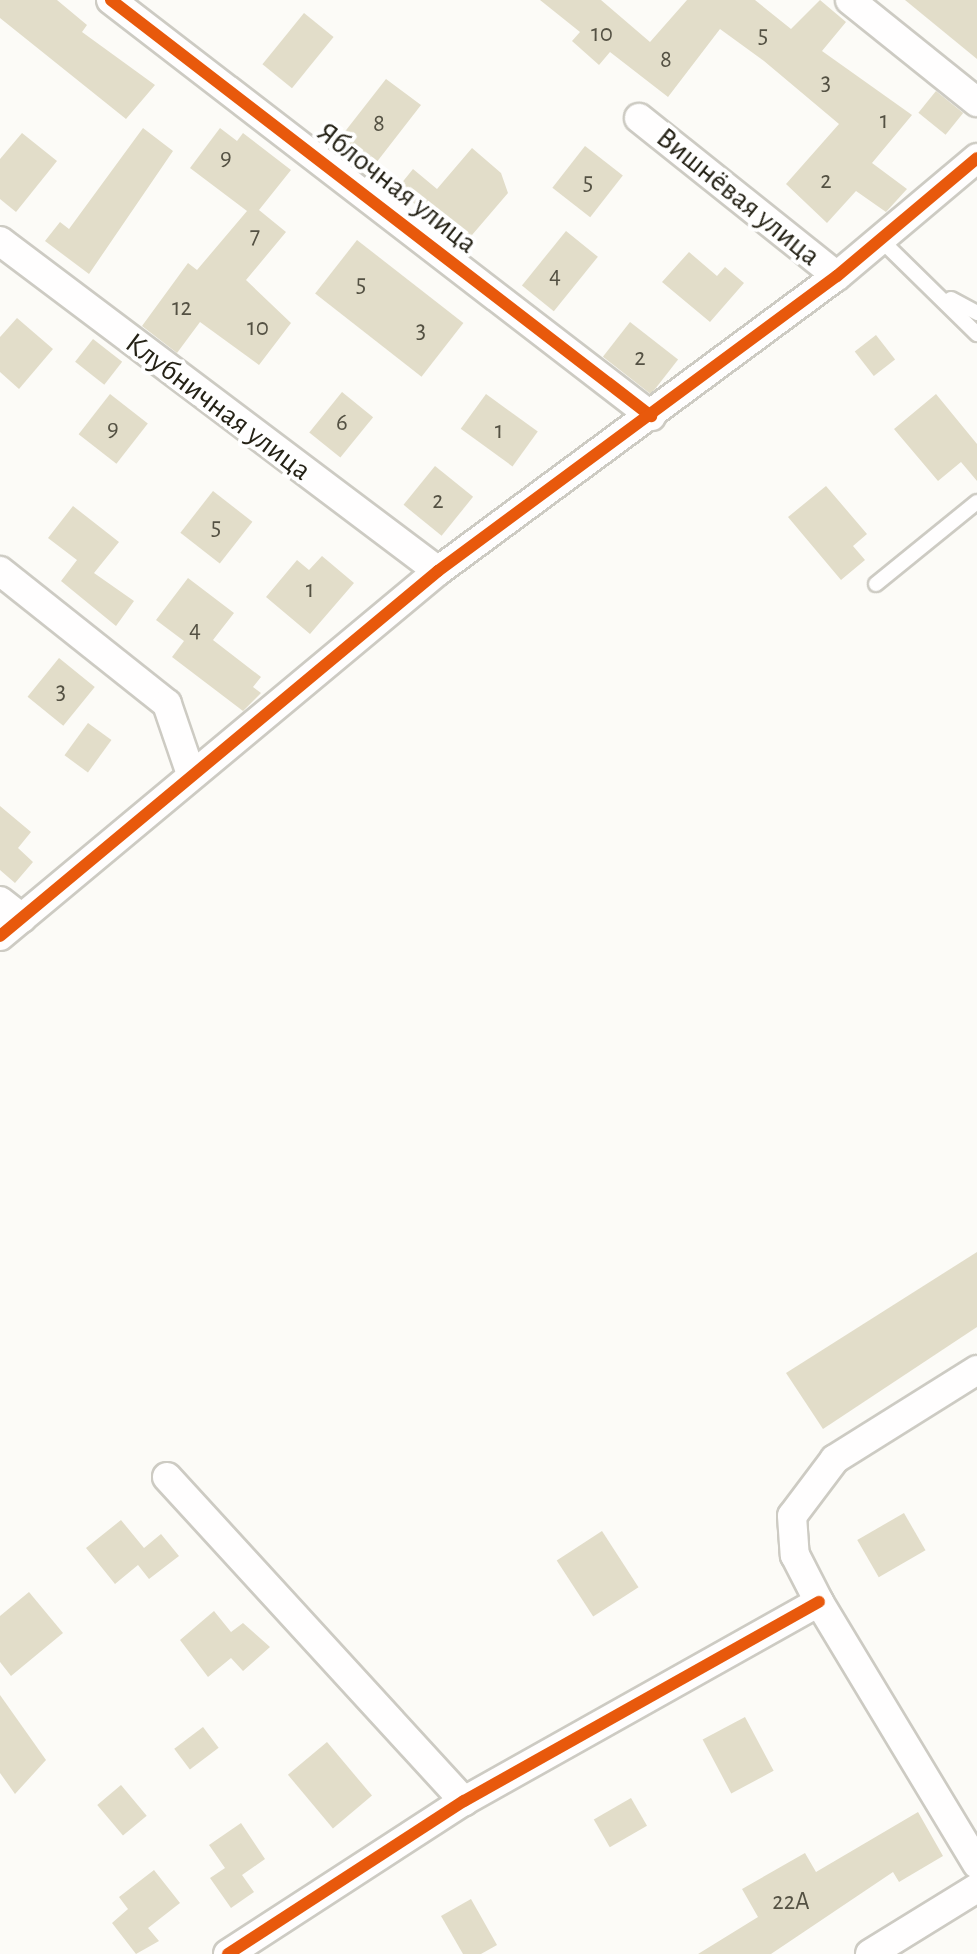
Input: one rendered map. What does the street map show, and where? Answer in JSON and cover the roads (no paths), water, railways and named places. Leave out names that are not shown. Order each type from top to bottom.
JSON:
[{"type":"street","name":"Яблочная улица","points":[[112,0],[651,416]]},
{"type":"street","points":[[850,0],[977,102]]},
{"type":"street","name":"Вишнёвая улица","points":[[638,118],[837,276]]},
{"type":"street","points":[[7,918],[190,772],[256,728],[438,571],[837,276],[977,158]]},
{"type":"street","name":"Клубничная улица","points":[[0,241],[438,571]]},
{"type":"street","points":[[0,571],[167,704],[190,772]]},
{"type":"street","points":[[977,1370],[860,1441],[802,1491],[792,1516],[795,1555],[819,1602],[977,1864]]},
{"type":"street","points":[[168,1478],[464,1800]]},
{"type":"street","points":[[228,1954],[464,1800],[819,1602]]},
{"type":"street","points":[[870,1954],[977,1888]]},
{"type":"lane","points":[[880,240],[943,294],[977,334]]},
{"type":"lane","points":[[943,294],[977,313]]},
{"type":"lane","points":[[876,584],[977,502]]}]
